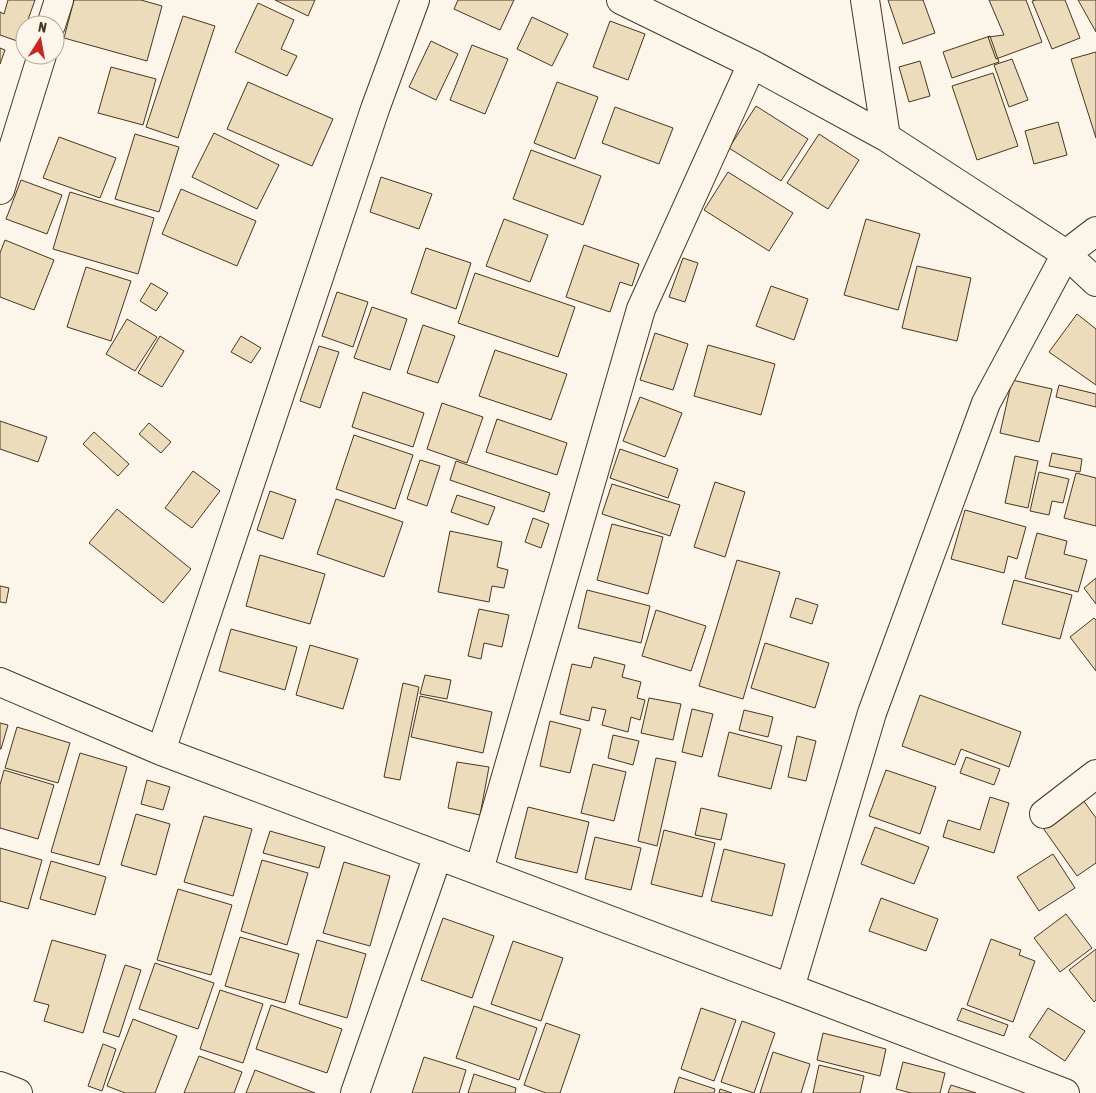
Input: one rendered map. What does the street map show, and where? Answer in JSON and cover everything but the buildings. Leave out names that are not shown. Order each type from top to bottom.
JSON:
[{"type":"street","points":[[54,15],[59,0]]},
{"type":"street","points":[[161,751],[372,119],[415,0]]},
{"type":"street","points":[[621,0],[752,64],[886,137],[1066,254],[1096,282]]},
{"type":"street","points":[[865,0],[886,137]]},
{"type":"street","points":[[479,870],[640,309],[752,64]]},
{"type":"street","points":[[0,190],[39,65]]},
{"type":"street","points":[[790,988],[872,713],[986,404],[1066,254],[1096,231]]},
{"type":"street","points":[[0,682],[161,751],[1065,1093]]},
{"type":"street","points":[[1044,814],[1096,774]]},
{"type":"street","points":[[355,1093],[438,855]]},
{"type":"street","points":[[0,1086],[18,1093]]}]
